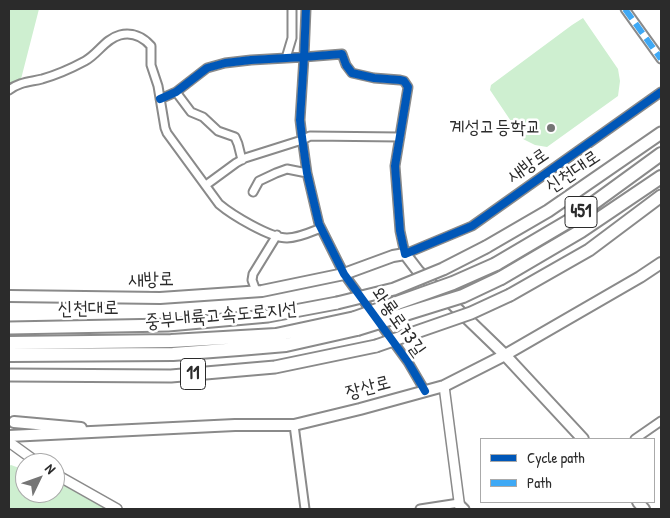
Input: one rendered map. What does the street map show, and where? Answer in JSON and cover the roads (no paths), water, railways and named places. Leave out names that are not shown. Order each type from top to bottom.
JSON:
[{"type":"highway","name":"신천대로","points":[[9,328],[168,325],[268,316],[337,303],[394,289],[444,269],[548,211],[661,133]]},
{"type":"highway","name":"중부내륙고속도로지선","points":[[9,343],[171,341],[276,334],[356,324],[496,264],[569,221],[661,154]]},
{"type":"highway","name":"중부내륙고속도로지선","points":[[9,355],[173,354],[286,345],[356,324],[463,296],[501,278],[581,231],[661,177]]},
{"type":"highway","name":"11","points":[[9,375],[171,376],[275,367],[376,346],[471,314],[510,295],[589,250],[661,196]]},
{"type":"main road","name":"새방로","points":[[9,296],[160,298],[256,291],[344,274],[392,256],[405,254]]},
{"type":"main road","points":[[405,254],[418,271],[505,355],[582,438]]},
{"type":"main road","name":"장산로","points":[[9,436],[294,425],[444,386],[505,355],[640,278],[661,263]]},
{"type":"main road","name":"장산로","points":[[12,419],[112,431]]},
{"type":"street","points":[[286,58],[292,38],[292,9]]},
{"type":"street","name":"와룡로73길","points":[[306,9],[300,120],[307,173],[319,224],[344,274],[408,362],[425,391]]},
{"type":"street","points":[[625,9],[661,59]]},
{"type":"street","points":[[9,90],[18,84],[41,79],[86,60],[109,40],[120,35],[131,34],[140,36],[151,46],[151,65],[158,86],[167,133],[220,204],[262,230],[286,238],[304,235],[321,228]]},
{"type":"street","points":[[160,99],[176,92],[207,68],[225,63],[304,56],[342,54],[352,73],[404,81],[408,87],[396,166],[400,231],[405,254]]},
{"type":"street","points":[[176,92],[191,112],[203,118],[218,131],[235,137],[242,160]]},
{"type":"street","name":"새방로","points":[[405,254],[472,226],[661,92]]},
{"type":"street","points":[[206,185],[242,160],[310,136],[400,137]]},
{"type":"street","points":[[253,192],[259,182],[276,173],[288,169],[307,173]]},
{"type":"street","points":[[256,291],[252,280],[253,274],[277,235]]},
{"type":"street","points":[[420,509],[461,507],[444,386]]},
{"type":"street","points":[[636,438],[661,420]]},
{"type":"street","points":[[294,425],[305,509]]},
{"type":"street","points":[[9,442],[24,453]]},
{"type":"street","points":[[65,480],[117,509]]},
{"type":"place","name":"계성고등학교","points":[[551,128]]}]
